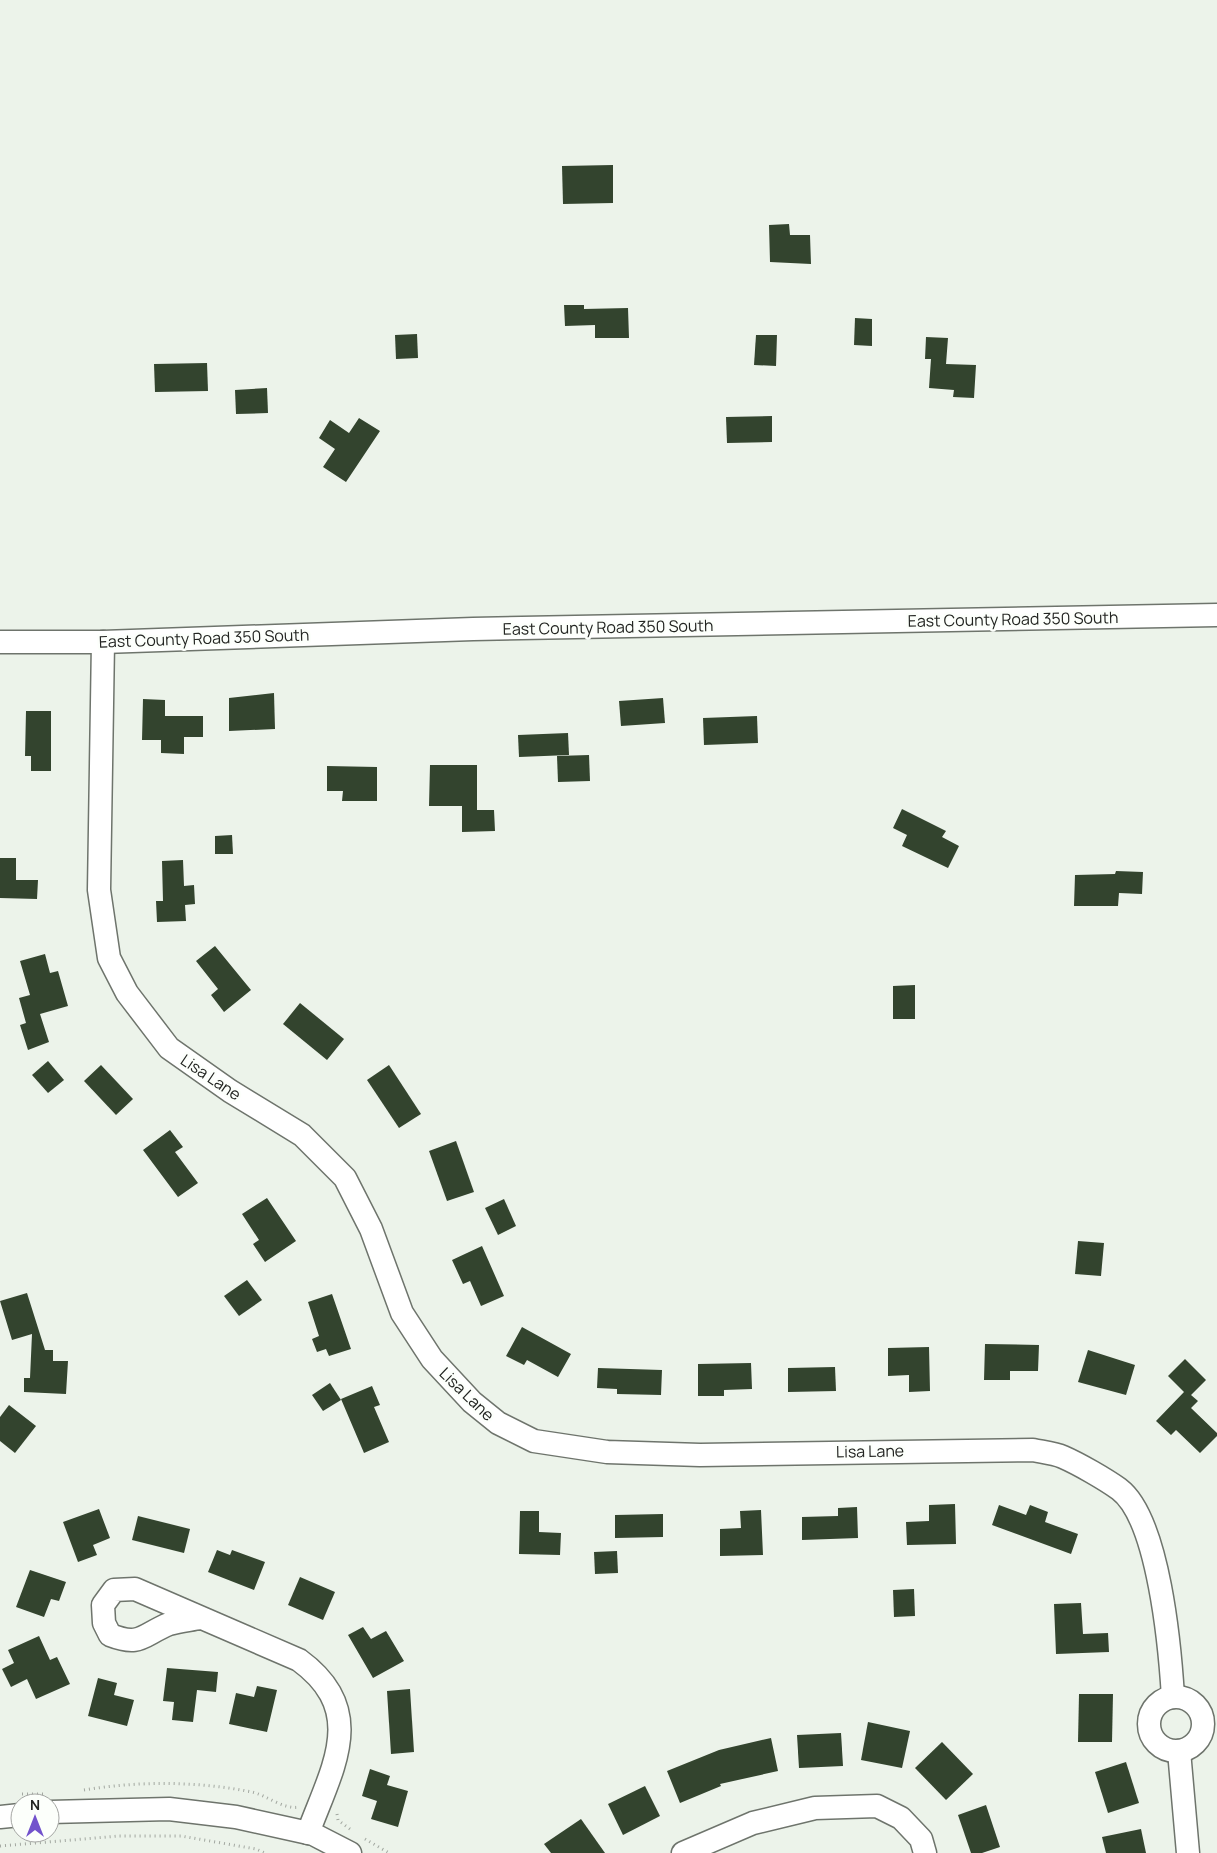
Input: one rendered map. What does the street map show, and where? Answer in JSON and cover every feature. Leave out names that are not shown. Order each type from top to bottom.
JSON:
[{"type":"street","name":"East County Road 350 South","points":[[0,642],[103,642],[481,629],[1217,615]]},
{"type":"street","name":"Lisa Lane","points":[[103,642],[100,890],[109,958],[127,993],[169,1048],[230,1091],[302,1135],[344,1178],[371,1229],[402,1313],[432,1359],[472,1402],[498,1423],[534,1441],[606,1452],[700,1455],[1033,1450],[1062,1457],[1121,1490],[1143,1523],[1156,1562],[1171,1662],[1173,1697]]},
{"type":"street","points":[[200,1618],[299,1660],[317,1673],[328,1689],[336,1707],[340,1743],[308,1833]]},
{"type":"street","points":[[1173,1697],[1188,1699],[1200,1712],[1203,1722],[1198,1739],[1188,1748],[1179,1751],[1161,1746],[1154,1740],[1149,1728],[1149,1718],[1153,1709],[1160,1702],[1173,1697]]},
{"type":"street","points":[[1179,1751],[1188,1853]]},
{"type":"street","points":[[683,1853],[753,1823],[806,1810],[877,1806],[901,1818],[922,1839],[925,1853]]},
{"type":"street","points":[[60,1812],[169,1809],[236,1817],[308,1833],[350,1853]]},
{"type":"path","points":[[0,1846],[119,1836],[181,1836],[256,1849],[265,1853]]},
{"type":"building","points":[[613,165],[613,203],[563,204],[562,166]]},
{"type":"building","points":[[789,224],[790,235],[810,235],[811,264],[770,262],[769,225]]},
{"type":"building","points":[[564,305],[584,305],[584,309],[628,308],[629,338],[595,338],[595,325],[565,326]]},
{"type":"building","points":[[855,318],[872,319],[872,346],[854,345]]},
{"type":"building","points":[[417,334],[418,358],[396,359],[395,335]]},
{"type":"building","points":[[756,335],[777,335],[776,366],[754,365]]},
{"type":"building","points":[[926,337],[948,338],[946,364],[976,365],[974,398],[953,397],[954,390],[929,388],[931,359],[925,359]]},
{"type":"building","points":[[207,363],[208,391],[155,392],[154,364]]},
{"type":"building","points":[[267,388],[268,413],[236,414],[235,390]]},
{"type":"building","points":[[772,416],[772,442],[727,443],[726,417]]},
{"type":"building","points":[[359,418],[380,431],[346,482],[323,467],[335,449],[319,438],[330,420],[349,433]]},
{"type":"building","points":[[274,693],[275,729],[229,731],[229,698]]},
{"type":"building","points":[[663,698],[665,723],[621,726],[619,701]]},
{"type":"building","points":[[143,699],[165,700],[165,716],[203,716],[203,737],[184,737],[184,754],[161,753],[161,740],[142,740]]},
{"type":"building","points":[[26,711],[51,711],[51,771],[31,771],[31,756],[25,756]]},
{"type":"building","points":[[757,716],[758,743],[704,745],[703,718]]},
{"type":"building","points":[[568,733],[569,755],[519,757],[518,735]]},
{"type":"building","points":[[589,755],[590,781],[558,782],[557,756]]},
{"type":"building","points":[[430,765],[477,765],[477,810],[494,810],[495,831],[462,832],[462,806],[429,806]]},
{"type":"building","points":[[327,766],[377,767],[377,801],[342,801],[343,791],[327,791]]},
{"type":"building","points":[[902,809],[946,831],[942,837],[959,846],[948,868],[902,846],[907,835],[893,828]]},
{"type":"building","points":[[232,835],[233,854],[215,854],[215,836]]},
{"type":"building","points":[[0,858],[16,858],[16,880],[38,880],[37,899],[0,898]]},
{"type":"building","points":[[183,860],[184,886],[194,885],[195,904],[185,905],[186,921],[157,922],[156,901],[163,901],[162,861]]},
{"type":"building","points":[[1116,871],[1143,872],[1142,894],[1119,893],[1118,906],[1074,906],[1075,875],[1115,874]]},
{"type":"building","points":[[215,946],[251,990],[224,1012],[211,995],[218,989],[196,961]]},
{"type":"building","points":[[45,954],[50,973],[58,971],[68,1006],[40,1014],[49,1042],[28,1050],[20,1025],[26,1023],[19,998],[30,995],[20,961]]},
{"type":"building","points":[[915,985],[915,1019],[893,1019],[893,986]]},
{"type":"building","points":[[300,1003],[344,1039],[327,1060],[283,1024]]},
{"type":"building","points":[[48,1061],[64,1080],[48,1093],[32,1075]]},
{"type":"building","points":[[101,1065],[133,1099],[116,1115],[84,1081]]},
{"type":"building","points":[[389,1065],[421,1114],[399,1128],[367,1080]]},
{"type":"building","points":[[170,1130],[183,1147],[175,1152],[198,1183],[178,1197],[143,1150]]},
{"type":"building","points":[[456,1141],[474,1192],[447,1201],[429,1151]]},
{"type":"building","points":[[267,1198],[296,1241],[265,1262],[253,1244],[259,1240],[242,1214]]},
{"type":"building","points":[[504,1199],[516,1226],[498,1235],[485,1208]]},
{"type":"building","points":[[1078,1241],[1104,1243],[1101,1276],[1075,1274]]},
{"type":"building","points":[[482,1246],[504,1296],[481,1306],[470,1281],[463,1284],[452,1260]]},
{"type":"building","points":[[247,1280],[262,1300],[239,1316],[224,1296]]},
{"type":"building","points":[[27,1293],[45,1350],[53,1350],[53,1361],[68,1361],[66,1394],[24,1392],[24,1378],[30,1378],[32,1334],[12,1340],[0,1301]]},
{"type":"building","points":[[332,1294],[351,1349],[329,1356],[326,1349],[317,1352],[312,1339],[319,1336],[308,1302]]},
{"type":"building","points":[[522,1327],[571,1354],[558,1377],[527,1360],[524,1365],[506,1356]]},
{"type":"building","points":[[985,1344],[1039,1345],[1038,1371],[1010,1371],[1010,1380],[984,1380]]},
{"type":"building","points":[[929,1347],[930,1391],[909,1392],[909,1375],[888,1376],[888,1348]]},
{"type":"building","points":[[1088,1350],[1135,1365],[1126,1395],[1078,1382]]},
{"type":"building","points":[[1185,1359],[1206,1380],[1191,1395],[1198,1401],[1191,1408],[1217,1433],[1217,1436],[1200,1453],[1176,1430],[1171,1435],[1156,1421],[1184,1392],[1168,1376]]},
{"type":"building","points":[[751,1363],[752,1389],[724,1390],[724,1396],[698,1396],[698,1364]]},
{"type":"building","points":[[835,1367],[836,1391],[788,1392],[788,1368]]},
{"type":"building","points":[[598,1368],[662,1370],[661,1395],[617,1394],[617,1389],[597,1388]]},
{"type":"building","points":[[330,1383],[341,1400],[323,1411],[312,1395]]},
{"type":"building","points":[[372,1386],[380,1405],[374,1407],[389,1442],[364,1453],[341,1399]]},
{"type":"building","points":[[9,1405],[36,1426],[15,1453],[0,1441],[0,1417]]},
{"type":"building","points":[[955,1504],[956,1544],[907,1545],[906,1522],[929,1521],[929,1505]]},
{"type":"building","points":[[999,1505],[1026,1515],[1030,1505],[1048,1512],[1045,1522],[1078,1534],[1071,1554],[992,1525]]},
{"type":"building","points":[[857,1507],[858,1538],[802,1540],[802,1517],[838,1516],[838,1508]]},
{"type":"building","points":[[99,1509],[110,1538],[93,1545],[97,1555],[78,1562],[63,1522]]},
{"type":"building","points":[[761,1510],[763,1555],[720,1556],[720,1529],[741,1528],[740,1511]]},
{"type":"building","points":[[520,1511],[539,1511],[539,1532],[561,1533],[560,1555],[519,1554]]},
{"type":"building","points":[[663,1514],[663,1537],[615,1538],[615,1515]]},
{"type":"building","points":[[138,1516],[190,1529],[184,1553],[132,1540]]},
{"type":"building","points":[[217,1550],[230,1555],[232,1550],[265,1562],[254,1590],[208,1572]]},
{"type":"building","points":[[617,1551],[618,1573],[595,1574],[594,1552]]},
{"type":"building","points":[[30,1570],[66,1582],[59,1601],[51,1599],[44,1617],[16,1607]]},
{"type":"building","points":[[300,1577],[335,1592],[323,1620],[288,1605]]},
{"type":"building","points":[[914,1589],[915,1616],[894,1617],[893,1590]]},
{"type":"building","points":[[1081,1603],[1083,1634],[1108,1633],[1109,1652],[1056,1654],[1054,1604]]},
{"type":"building","points":[[363,1627],[371,1639],[386,1631],[404,1661],[373,1678],[348,1635]]},
{"type":"building","points":[[39,1636],[50,1660],[57,1657],[70,1684],[36,1699],[27,1679],[11,1687],[2,1669],[14,1663],[8,1650]]},
{"type":"building","points":[[167,1668],[218,1672],[216,1692],[197,1690],[193,1722],[172,1720],[174,1702],[163,1701]]},
{"type":"building","points":[[98,1678],[117,1683],[114,1695],[134,1700],[127,1726],[88,1716]]},
{"type":"building","points":[[257,1686],[277,1690],[267,1732],[229,1724],[236,1693],[254,1697]]},
{"type":"building","points":[[410,1689],[414,1752],[391,1754],[387,1691]]},
{"type":"building","points":[[1079,1694],[1113,1694],[1112,1742],[1078,1742]]},
{"type":"building","points":[[868,1722],[910,1731],[902,1768],[861,1760]]},
{"type":"building","points":[[841,1733],[843,1766],[799,1768],[797,1735]]},
{"type":"building","points":[[771,1738],[778,1771],[720,1784],[721,1786],[680,1803],[667,1771],[719,1750]]},
{"type":"building","points":[[942,1742],[973,1774],[946,1800],[915,1768]]},
{"type":"building","points":[[1126,1762],[1139,1803],[1108,1813],[1095,1772]]},
{"type":"building","points":[[370,1769],[390,1776],[387,1785],[408,1791],[398,1827],[371,1819],[377,1801],[362,1796]]},
{"type":"building","points":[[645,1786],[660,1816],[623,1835],[608,1804]]},
{"type":"building","points":[[986,1805],[1000,1847],[982,1853],[971,1853],[958,1815]]},
{"type":"building","points":[[581,1819],[605,1853],[551,1853],[544,1844]]},
{"type":"building","points":[[1141,1829],[1146,1853],[1106,1853],[1102,1837]]}]
